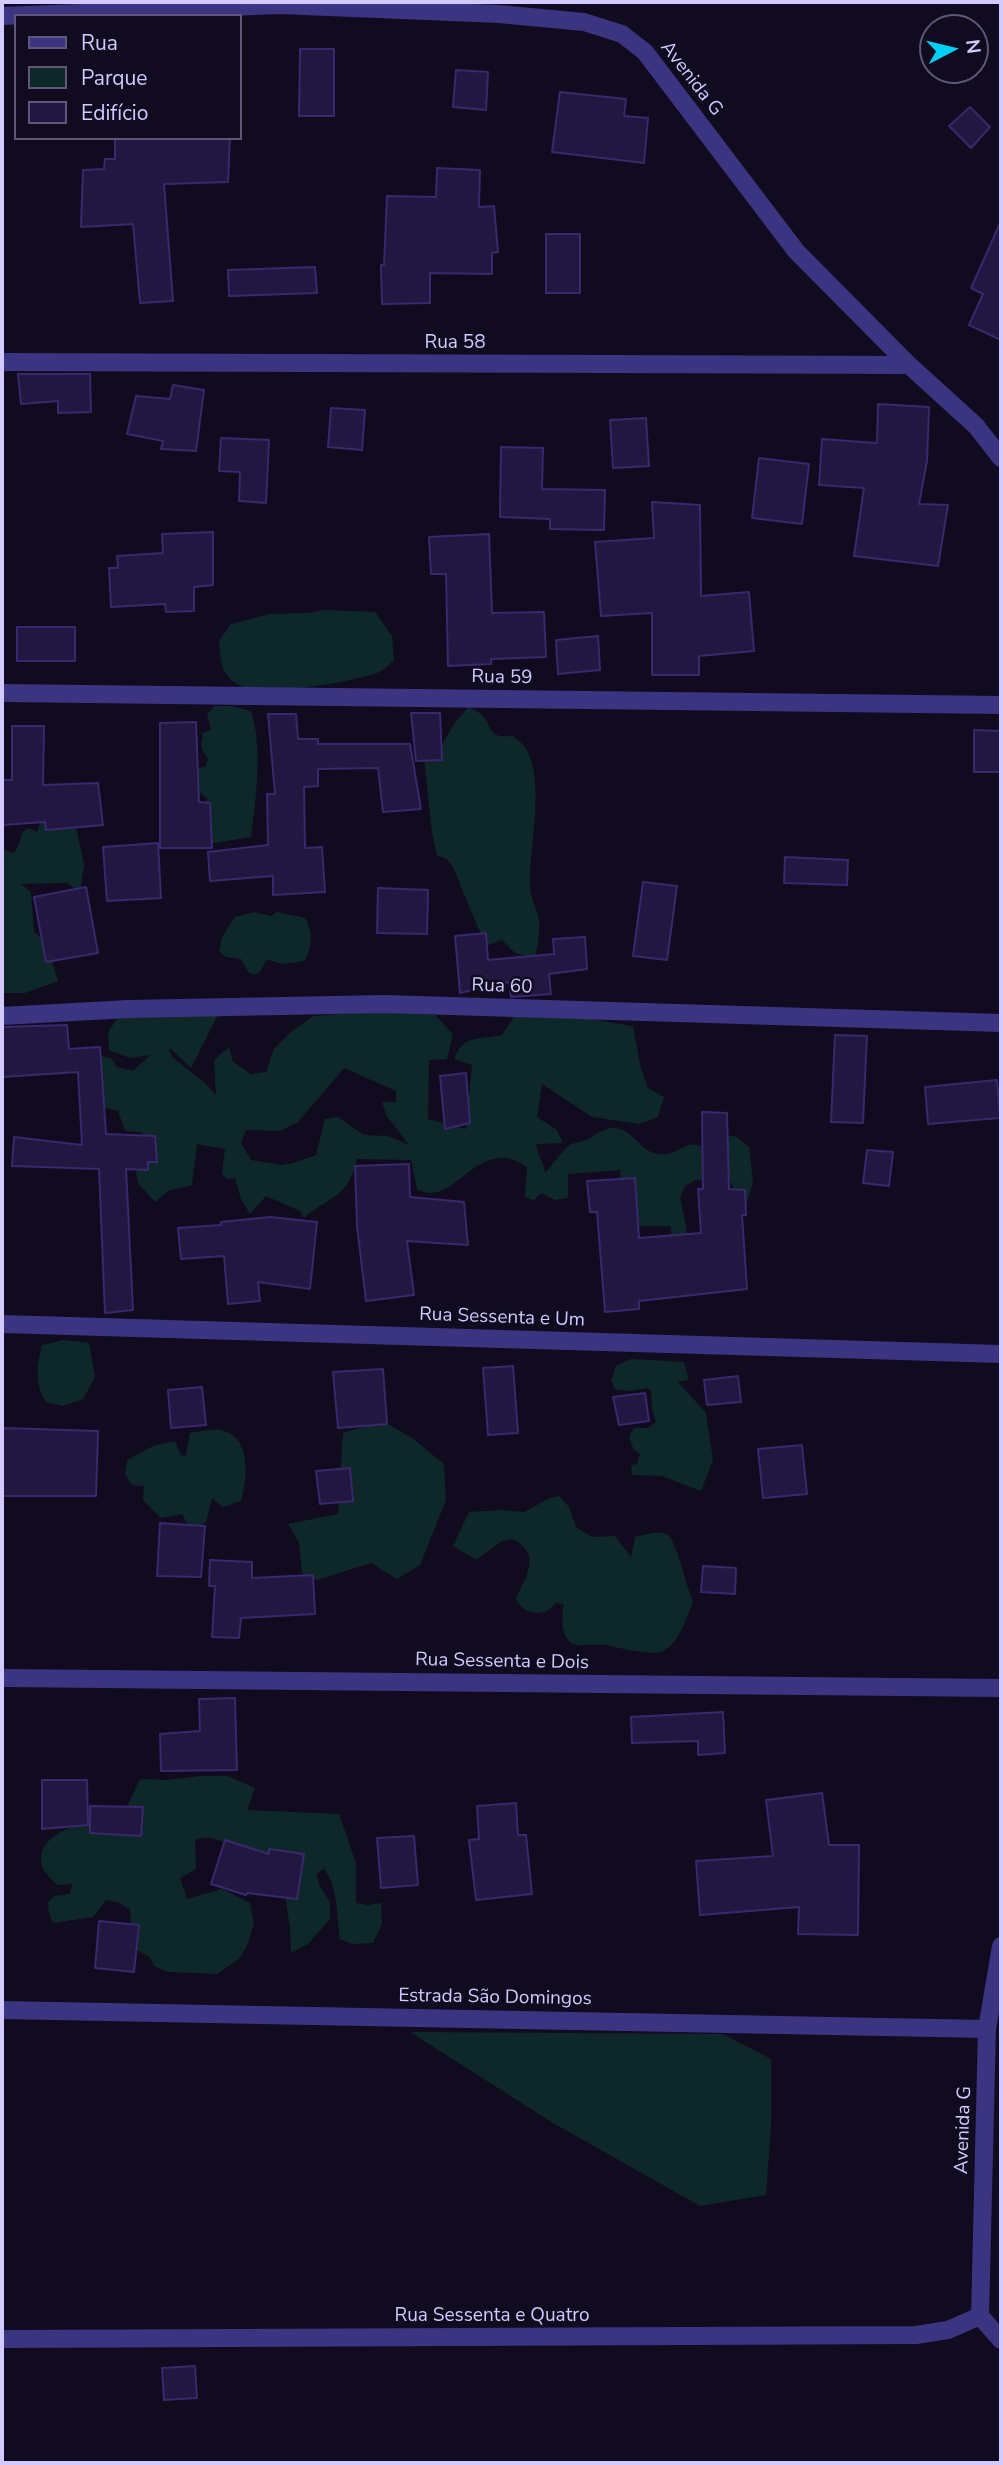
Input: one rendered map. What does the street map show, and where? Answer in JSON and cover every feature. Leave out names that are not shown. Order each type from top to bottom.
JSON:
[{"type":"street","name":"Avenida G","points":[[53,14],[280,5],[388,8],[584,22],[622,34],[645,52],[796,251],[909,365],[976,425],[1001,458]]},
{"type":"street","name":"Rua 58","points":[[2,362],[909,365]]},
{"type":"street","name":"Rua 59","points":[[2,693],[1001,705]]},
{"type":"street","name":"Rua 60","points":[[2,1016],[128,1009],[385,1004],[1001,1023]]},
{"type":"street","name":"Rua Sessenta e Um","points":[[2,1324],[1001,1354]]},
{"type":"street","name":"Rua Sessenta e Dois","points":[[2,1678],[1001,1688]]},
{"type":"street","name":"Avenida G","points":[[979,2316],[988,2029],[1001,1945]]},
{"type":"street","name":"Estrada São Domingos","points":[[2,2010],[988,2029]]},
{"type":"street","name":"Rua Sessenta e Quatro","points":[[2,2339],[916,2335],[948,2330],[979,2316]]},
{"type":"street","points":[[979,2316],[1001,2340]]},
{"type":"green space","points":[[325,610],[375,612],[392,636],[394,660],[377,673],[284,689],[248,688],[237,684],[227,675],[222,666],[219,641],[231,624],[270,614]]},
{"type":"green space","points":[[215,706],[231,706],[251,711],[258,757],[251,837],[208,844],[204,808],[207,798],[198,789],[196,777],[197,768],[205,767],[208,759],[201,747],[203,733],[211,730],[207,714]]},
{"type":"green space","points":[[468,707],[482,715],[495,735],[513,736],[525,747],[531,760],[536,794],[530,884],[539,925],[535,958],[515,953],[502,940],[488,945],[453,867],[447,859],[437,855],[423,749],[438,752],[454,724]]},
{"type":"green space","points":[[43,817],[75,823],[84,864],[80,893],[67,883],[21,884],[31,892],[34,931],[47,945],[58,981],[25,993],[2,993],[2,849],[14,853],[21,834],[28,828],[37,832]]},
{"type":"green space","points":[[255,912],[271,916],[277,912],[305,918],[311,940],[304,961],[281,964],[267,959],[260,972],[254,975],[248,972],[241,959],[226,957],[219,951],[222,937],[235,917]]},
{"type":"green space","points":[[222,1007],[191,1068],[169,1050],[172,1057],[216,1095],[214,1060],[229,1047],[233,1062],[251,1074],[266,1072],[274,1049],[313,1016],[409,1009],[435,1015],[453,1034],[447,1059],[429,1060],[428,1119],[466,1129],[472,1065],[454,1059],[462,1045],[479,1038],[502,1035],[515,1015],[573,1016],[633,1026],[641,1069],[648,1088],[664,1097],[658,1117],[639,1124],[592,1117],[542,1084],[537,1117],[557,1130],[563,1143],[536,1144],[545,1173],[570,1145],[607,1129],[618,1128],[647,1150],[661,1154],[692,1145],[706,1148],[715,1133],[737,1137],[749,1147],[753,1182],[741,1222],[735,1191],[729,1179],[696,1180],[685,1186],[680,1198],[686,1225],[688,1263],[672,1264],[671,1226],[632,1226],[625,1207],[620,1170],[568,1174],[568,1198],[555,1200],[541,1193],[534,1200],[525,1197],[527,1167],[509,1159],[494,1159],[480,1164],[443,1190],[430,1193],[417,1189],[411,1160],[357,1159],[349,1182],[343,1189],[304,1218],[300,1211],[266,1196],[250,1214],[241,1199],[235,1178],[227,1179],[222,1174],[225,1149],[197,1144],[192,1185],[168,1191],[155,1202],[138,1183],[136,1172],[145,1143],[141,1132],[125,1131],[118,1111],[101,1107],[97,1055],[111,1058],[117,1067],[133,1071],[150,1055],[130,1058],[109,1050],[108,1032],[119,1016]],"holes":[[[344,1068],[396,1091],[396,1102],[382,1102],[386,1115],[409,1145],[388,1136],[364,1135],[338,1117],[325,1119],[316,1155],[297,1162],[282,1165],[251,1160],[241,1143],[246,1130],[280,1131],[298,1122]]]},
{"type":"green space","points":[[64,1340],[89,1343],[95,1377],[83,1399],[63,1406],[46,1402],[38,1375],[42,1345]]},
{"type":"green space","points":[[631,1359],[684,1362],[689,1380],[678,1382],[706,1413],[713,1460],[701,1491],[662,1476],[632,1475],[631,1465],[637,1464],[640,1454],[634,1450],[629,1438],[634,1428],[648,1428],[656,1422],[651,1390],[616,1390],[611,1381],[616,1366]]},
{"type":"green space","points":[[383,1421],[412,1438],[444,1464],[446,1500],[420,1565],[397,1579],[371,1563],[317,1580],[302,1573],[299,1543],[288,1524],[338,1514],[343,1433]]},
{"type":"green space","points":[[224,1431],[239,1442],[246,1472],[241,1501],[223,1507],[212,1498],[206,1522],[194,1528],[188,1525],[182,1514],[161,1518],[143,1500],[144,1486],[132,1485],[125,1474],[127,1460],[153,1446],[175,1441],[181,1455],[186,1456],[190,1433]]},
{"type":"green space","points":[[559,1496],[569,1507],[576,1527],[592,1537],[615,1536],[631,1557],[635,1537],[660,1533],[671,1539],[693,1602],[682,1630],[669,1647],[658,1653],[651,1653],[605,1645],[572,1643],[563,1628],[564,1604],[556,1603],[546,1611],[534,1613],[524,1608],[516,1599],[529,1566],[527,1551],[522,1545],[513,1539],[502,1541],[476,1560],[453,1546],[469,1512],[524,1512]]},
{"type":"green space","points":[[228,1776],[255,1788],[247,1810],[339,1814],[356,1863],[356,1903],[381,1903],[382,1924],[373,1943],[352,1944],[340,1939],[335,1894],[324,1869],[316,1874],[330,1903],[330,1919],[308,1944],[291,1953],[283,1881],[286,1854],[278,1850],[255,1859],[211,1838],[195,1840],[196,1869],[180,1878],[187,1899],[222,1889],[250,1903],[254,1924],[246,1948],[239,1959],[217,1974],[168,1972],[154,1966],[150,1957],[133,1948],[130,1909],[117,1902],[106,1900],[93,1917],[53,1923],[48,1902],[54,1896],[70,1894],[72,1884],[57,1885],[43,1868],[42,1855],[47,1844],[56,1835],[85,1822],[125,1811],[140,1779],[167,1780]]},
{"type":"green space","points":[[410,2032],[723,2034],[771,2059],[771,2126],[766,2195],[700,2206],[553,2123]]},
{"type":"building","points":[[300,49],[334,49],[334,116],[299,116]]},
{"type":"building","points":[[456,70],[488,72],[486,110],[453,107]]},
{"type":"building","points":[[560,92],[626,99],[624,116],[648,118],[644,163],[552,152]]},
{"type":"building","points":[[970,107],[990,127],[971,148],[949,126]]},
{"type":"building","points":[[115,140],[230,140],[228,182],[164,184],[173,301],[140,303],[133,224],[81,227],[83,170],[104,169],[105,159],[115,159]]},
{"type":"building","points":[[437,168],[480,170],[479,207],[494,206],[498,252],[492,253],[492,274],[430,273],[430,303],[382,304],[381,265],[384,265],[387,196],[436,197]]},
{"type":"building","points":[[1001,221],[1001,340],[969,325],[983,294],[971,288]]},
{"type":"building","points":[[546,234],[580,234],[580,293],[546,293]]},
{"type":"building","points":[[315,267],[317,293],[229,296],[228,270]]},
{"type":"building","points":[[18,374],[90,374],[91,412],[58,413],[58,401],[21,404]]},
{"type":"building","points":[[173,385],[204,390],[196,451],[161,449],[163,441],[127,434],[136,396],[170,399]]},
{"type":"building","points":[[878,404],[929,407],[927,461],[919,504],[948,505],[938,566],[854,556],[864,488],[819,485],[822,439],[877,443]]},
{"type":"building","points":[[331,408],[365,410],[362,450],[328,447]]},
{"type":"building","points":[[646,418],[649,466],[613,468],[610,420]]},
{"type":"building","points":[[221,438],[269,440],[266,503],[239,501],[240,472],[219,471]]},
{"type":"building","points":[[501,447],[543,448],[542,489],[605,490],[604,530],[550,529],[550,519],[500,517]]},
{"type":"building","points":[[759,458],[809,464],[802,524],[752,518]]},
{"type":"building","points":[[652,502],[700,505],[701,596],[749,592],[754,651],[699,656],[699,675],[652,675],[652,613],[601,616],[595,542],[654,538]]},
{"type":"building","points":[[213,532],[213,585],[194,587],[194,611],[166,612],[165,604],[111,607],[109,568],[118,568],[117,556],[163,553],[162,534]]},
{"type":"building","points":[[489,534],[492,613],[544,612],[546,657],[491,659],[491,664],[448,666],[446,574],[431,574],[429,537]]},
{"type":"building","points":[[17,627],[75,627],[75,661],[17,661]]},
{"type":"building","points":[[598,636],[600,670],[558,674],[556,640]]},
{"type":"building","points":[[411,713],[440,713],[442,760],[416,761]]},
{"type":"building","points":[[268,714],[296,714],[298,739],[318,739],[318,744],[410,744],[421,809],[383,812],[378,768],[318,769],[318,786],[304,787],[305,848],[322,847],[325,892],[273,895],[273,876],[210,881],[208,852],[268,845],[267,794],[275,794]]},
{"type":"building","points":[[196,722],[199,802],[210,803],[212,848],[160,848],[160,723]]},
{"type":"building","points":[[12,726],[44,726],[43,785],[98,783],[103,825],[46,830],[45,822],[2,825],[2,780],[12,780]]},
{"type":"building","points":[[974,730],[1001,731],[1001,772],[974,772]]},
{"type":"building","points":[[158,843],[161,898],[107,901],[103,847]]},
{"type":"building","points":[[785,857],[848,860],[847,885],[784,883]]},
{"type":"building","points":[[643,882],[677,886],[667,960],[633,956]]},
{"type":"building","points":[[86,887],[98,953],[46,962],[34,897]]},
{"type":"building","points":[[378,888],[428,890],[427,934],[377,933]]},
{"type":"building","points":[[486,933],[488,960],[554,954],[553,939],[585,937],[587,969],[549,974],[551,994],[511,997],[509,982],[460,993],[455,936]]},
{"type":"building","points":[[67,1025],[69,1049],[100,1047],[106,1134],[155,1136],[157,1162],[148,1162],[148,1170],[126,1169],[133,1310],[105,1313],[99,1169],[12,1166],[14,1137],[82,1145],[78,1072],[2,1077],[2,1027]]},
{"type":"building","points":[[835,1035],[867,1036],[863,1123],[831,1122]]},
{"type":"building","points":[[466,1073],[470,1123],[445,1129],[440,1076]]},
{"type":"building","points":[[997,1080],[1000,1118],[928,1124],[925,1087]]},
{"type":"building","points":[[702,1112],[727,1113],[729,1189],[745,1190],[746,1215],[742,1215],[747,1289],[639,1301],[639,1309],[605,1312],[597,1212],[590,1212],[587,1181],[635,1178],[639,1238],[701,1233],[698,1189],[703,1189]]},
{"type":"building","points":[[867,1150],[893,1152],[889,1186],[863,1183]]},
{"type":"building","points":[[409,1164],[410,1197],[464,1202],[468,1245],[407,1241],[414,1295],[366,1301],[357,1226],[355,1166]]},
{"type":"building","points":[[270,1217],[317,1222],[310,1289],[258,1282],[260,1301],[228,1304],[224,1256],[181,1259],[178,1228],[221,1225],[221,1222]]},
{"type":"building","points":[[513,1366],[518,1433],[488,1435],[483,1368]]},
{"type":"building","points":[[383,1369],[387,1424],[338,1428],[333,1372]]},
{"type":"building","points":[[738,1376],[741,1402],[707,1405],[704,1380]]},
{"type":"building","points":[[202,1387],[206,1425],[171,1428],[168,1390]]},
{"type":"building","points":[[645,1393],[649,1421],[619,1425],[613,1397]]},
{"type":"building","points":[[2,1428],[98,1431],[96,1496],[2,1496]]},
{"type":"building","points":[[802,1445],[807,1494],[763,1498],[758,1449]]},
{"type":"building","points":[[350,1468],[353,1501],[320,1504],[316,1471]]},
{"type":"building","points":[[160,1523],[205,1526],[201,1577],[157,1576]]},
{"type":"building","points":[[210,1560],[252,1562],[252,1578],[313,1575],[315,1614],[241,1618],[239,1638],[212,1637],[215,1586],[209,1586]]},
{"type":"building","points":[[703,1566],[736,1568],[735,1594],[701,1592]]},
{"type":"building","points":[[235,1698],[237,1770],[161,1771],[160,1734],[200,1731],[199,1699]]},
{"type":"building","points":[[723,1712],[725,1753],[698,1755],[698,1741],[632,1743],[631,1717]]},
{"type":"building","points":[[42,1780],[87,1780],[88,1825],[42,1829]]},
{"type":"building","points":[[822,1793],[829,1845],[859,1845],[858,1935],[798,1934],[799,1907],[700,1915],[696,1861],[773,1856],[766,1800]]},
{"type":"building","points":[[516,1803],[518,1835],[526,1835],[532,1894],[476,1900],[469,1840],[479,1839],[477,1806]]},
{"type":"building","points":[[90,1806],[143,1807],[141,1836],[90,1833]]},
{"type":"building","points":[[414,1836],[418,1885],[381,1888],[377,1838]]},
{"type":"building","points":[[225,1840],[269,1854],[269,1849],[304,1854],[297,1899],[246,1895],[211,1884]]},
{"type":"building","points":[[99,1921],[139,1925],[134,1972],[95,1968]]},
{"type":"building","points":[[195,2366],[197,2398],[164,2400],[162,2368]]}]
